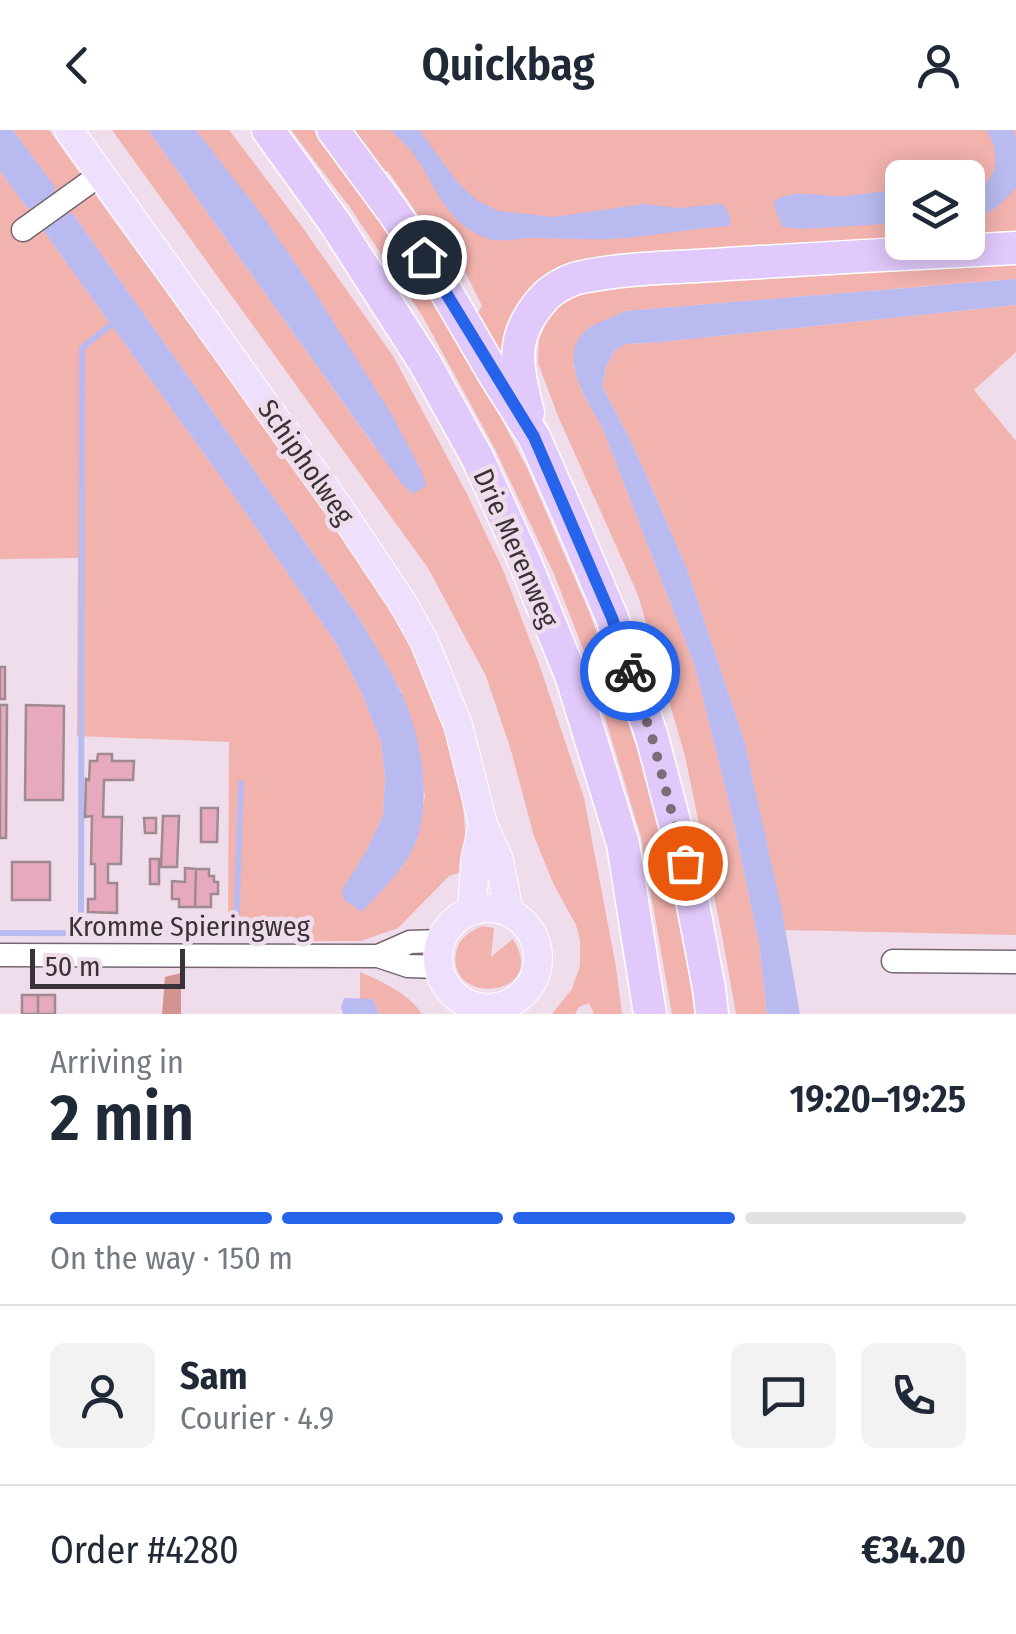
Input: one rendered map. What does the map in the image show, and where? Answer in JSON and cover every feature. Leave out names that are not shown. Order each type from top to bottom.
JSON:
[{"type":"highway","points":[[333,130],[440,281],[534,437],[612,618],[652,737],[685,863],[712,1014]]},
{"type":"highway","name":"Drie Merenweg","points":[[270,135],[335,223],[425,362],[478,459],[524,560],[572,678],[624,844],[650,1014]]},
{"type":"highway","points":[[534,437],[516,364],[518,343],[544,296],[577,278],[614,272],[1016,248]]},
{"type":"main road","name":"Schipholweg","points":[[69,130],[340,509],[424,641],[458,725],[483,824],[499,860],[509,912]]},
{"type":"main road","name":"Schipholweg","points":[[472,910],[475,860],[483,824]]},
{"type":"main road","points":[[490,907],[509,912],[524,922],[534,936],[537,970],[530,986],[501,1010],[469,1009],[450,990],[440,954],[448,928],[472,910],[490,907]]},
{"type":"street","points":[[41,217],[101,174]]},
{"type":"street","name":"Kromme Spieringweg","points":[[0,956],[378,956],[410,942],[440,954]]},
{"type":"street","points":[[894,961],[1016,962]]},
{"type":"shaded area","points":[[13,130],[49,130],[331,516],[401,625],[429,683],[450,742],[463,805],[465,871],[449,876],[398,928],[361,941],[310,941],[301,930],[228,932],[229,742],[77,736],[78,558],[0,559],[0,171],[27,208],[37,209],[47,221],[45,233],[336,643],[381,742],[385,778],[383,815],[367,850],[400,870],[417,840],[425,795],[401,691],[361,621],[73,214],[61,211],[52,199],[54,187]]},
{"type":"shaded area","points":[[112,130],[148,130],[377,450],[307,280],[196,130],[229,130],[393,356],[467,494],[503,570],[539,664],[584,798],[622,1014],[594,1014],[589,1003],[579,1007],[575,1014],[552,1014],[572,989],[580,965],[580,941],[534,836],[486,676],[428,568]]},
{"type":"shaded area","points":[[291,130],[314,130],[382,219],[468,355],[527,468],[590,614],[649,783],[695,1014],[672,1014],[641,837],[589,664],[554,574],[495,449],[423,317],[349,206]]},
{"type":"shaded area","points":[[350,130],[1016,130],[1016,233],[985,237],[985,160],[885,160],[885,243],[573,268],[507,364],[476,315],[482,306],[465,272],[459,275],[388,171],[381,172]]},
{"type":"shaded area","points":[[1016,256],[1016,279],[625,311],[573,364],[582,392],[602,427],[695,667],[730,806],[759,943],[767,1014],[736,1014],[685,756],[638,595],[538,363],[539,339],[561,300],[583,287]]},
{"type":"shaded area","points":[[1016,305],[1016,352],[974,390],[1016,441],[1016,935],[785,930],[744,740],[687,569],[633,445],[602,386],[606,367],[615,350],[626,344]]},
{"type":"shaded area","points":[[482,926],[494,928],[491,957],[513,939],[521,959],[518,974],[509,984],[480,988],[466,982],[457,970],[459,943]]},
{"type":"shaded area","points":[[360,972],[402,994],[422,1014],[379,1014],[373,999],[360,999]]},
{"type":"shaded area","points":[[181,973],[181,1014],[162,1014],[165,977]]},
{"type":"water","points":[[0,130],[13,130],[55,187],[52,199],[61,210],[73,214],[361,621],[399,688],[422,762],[421,821],[407,860],[362,912],[344,900],[342,890],[383,815],[385,778],[381,742],[362,694],[336,643],[45,233],[46,221],[37,209],[27,208],[0,171]]},
{"type":"water","points":[[148,130],[196,130],[307,280],[392,415],[426,486],[413,494],[401,483]]},
{"type":"water","points":[[391,130],[419,130],[458,183],[478,201],[499,211],[554,217],[644,204],[678,208],[720,204],[730,217],[730,226],[609,239],[486,238],[456,218],[412,152]]},
{"type":"water","points":[[986,130],[1013,130],[1016,187],[985,213],[985,184],[992,176],[996,158]]},
{"type":"water","points":[[885,191],[885,224],[782,227],[773,202],[798,194],[844,196]]},
{"type":"water","points":[[1016,279],[1016,305],[626,344],[615,350],[606,367],[602,386],[633,445],[687,569],[744,740],[800,1014],[767,1014],[759,943],[695,667],[602,427],[582,391],[574,351],[589,328],[625,311]]},
{"type":"water","points":[[344,998],[373,999],[379,1014],[343,1014]]},
{"type":"building","points":[[0,667],[5,667],[5,699],[0,699]]},
{"type":"building","points":[[0,705],[7,705],[6,838],[0,838]]},
{"type":"building","points":[[26,705],[64,706],[63,800],[25,800]]},
{"type":"building","points":[[98,754],[112,754],[112,761],[134,761],[133,780],[104,780],[103,817],[122,817],[121,864],[108,864],[108,883],[117,883],[117,913],[88,912],[88,899],[95,899],[95,864],[91,864],[92,816],[85,817],[86,779],[89,780],[90,761],[97,761]]},
{"type":"building","points":[[201,808],[218,808],[217,842],[201,842]]},
{"type":"building","points":[[163,816],[179,816],[177,867],[161,867]]},
{"type":"building","points":[[144,818],[156,818],[156,833],[145,833]]},
{"type":"building","points":[[150,859],[159,859],[159,884],[150,884]]},
{"type":"building","points":[[12,862],[50,862],[50,900],[12,900]]},
{"type":"building","points":[[185,868],[196,869],[195,907],[179,907],[179,899],[172,899],[172,881],[185,882]]},
{"type":"building","points":[[196,869],[209,869],[209,876],[218,882],[218,894],[211,894],[211,907],[195,907]]},
{"type":"building","points":[[22,995],[38,995],[38,1014],[22,1014]]},
{"type":"building","points":[[38,995],[55,995],[55,1014],[38,1014]]},
{"type":"waterway","points":[[81,933],[82,348],[112,324]]},
{"type":"waterway","points":[[236,933],[241,783]]},
{"type":"waterway","points":[[0,933],[298,934]]},
{"type":"way so far","points":[[630,671],[685,863]]},
{"type":"route","points":[[424,257],[534,437],[612,618],[630,671]]}]
